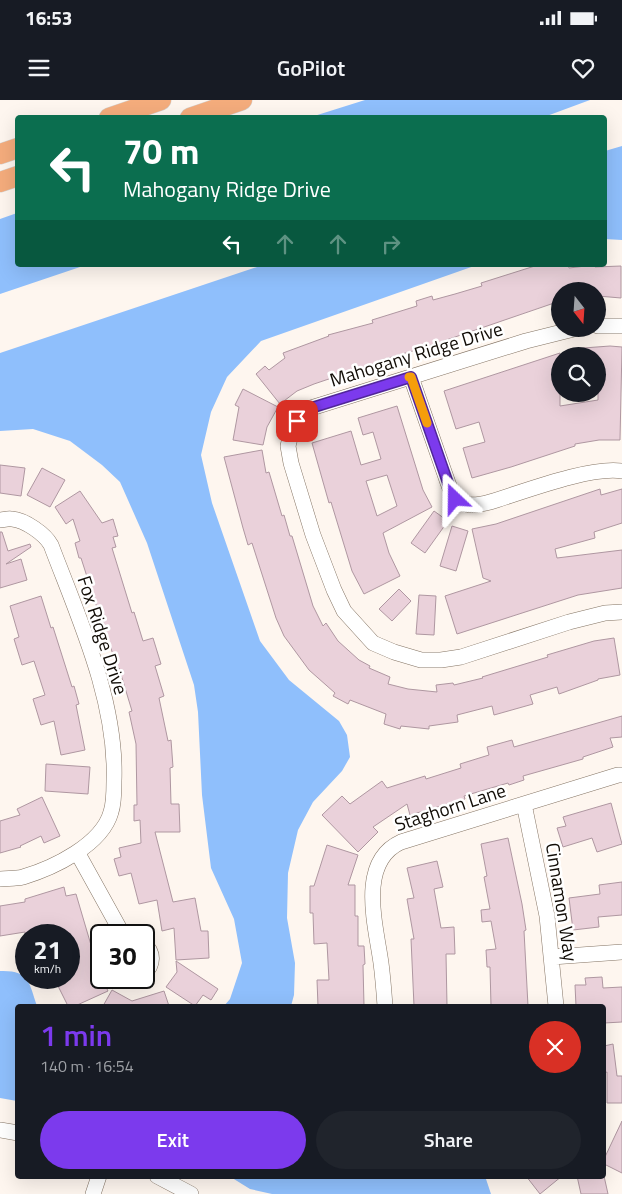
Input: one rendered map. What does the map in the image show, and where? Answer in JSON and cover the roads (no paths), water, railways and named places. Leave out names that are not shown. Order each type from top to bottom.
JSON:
[{"type":"main road","points":[[118,115],[161,100]]},
{"type":"main road","points":[[199,115],[242,100]]},
{"type":"main road","points":[[0,154],[15,149]]},
{"type":"main road","points":[[0,182],[15,177]]},
{"type":"street","points":[[606,326],[622,326]]},
{"type":"street","name":"Mahogany Ridge Drive","points":[[551,335],[311,408],[297,421],[288,446],[292,463],[314,535],[334,590],[344,611],[374,643],[394,652],[421,660],[441,660],[460,657],[569,622],[605,613],[622,612]]},
{"type":"street","points":[[411,377],[448,483],[455,499],[465,504],[476,506],[589,473],[622,471]]},
{"type":"street","name":"Fox Ridge Drive","points":[[0,520],[12,519],[36,530],[46,536],[52,544],[98,671],[115,758],[111,812],[101,831],[77,852],[59,863],[21,877],[0,879]]},
{"type":"street","name":"Staghorn Lane","points":[[385,1004],[372,906],[374,880],[379,864],[391,847],[401,842],[622,775]]},
{"type":"street","name":"Cinnamon Way","points":[[524,804],[547,916],[556,1004]]},
{"type":"street","points":[[77,852],[117,924]]},
{"type":"street","points":[[552,957],[622,952]]},
{"type":"street","points":[[0,1130],[15,1132]]},
{"type":"street","points":[[93,1194],[98,1179]]},
{"type":"street","points":[[162,1179],[191,1194]]},
{"type":"water","points":[[365,100],[590,100],[549,115],[317,115]]},
{"type":"water","points":[[622,146],[622,240],[607,239],[607,150]]},
{"type":"water","points":[[15,214],[15,267],[80,267],[0,294],[0,219]]},
{"type":"water","points":[[257,267],[471,267],[261,341],[227,377],[211,412],[201,455],[212,503],[260,641],[289,680],[339,721],[347,735],[350,757],[342,771],[313,802],[298,830],[288,873],[287,918],[295,963],[294,995],[292,1004],[226,1004],[230,999],[242,963],[234,919],[211,868],[202,795],[198,712],[194,685],[147,543],[120,482],[102,465],[70,441],[33,429],[0,431],[0,353]]},
{"type":"water","points":[[0,971],[15,972],[15,989],[31,989],[36,1004],[15,1004],[15,1101],[0,1098]]},
{"type":"water","points":[[234,1179],[486,1179],[491,1194],[272,1194],[250,1189]]}]
